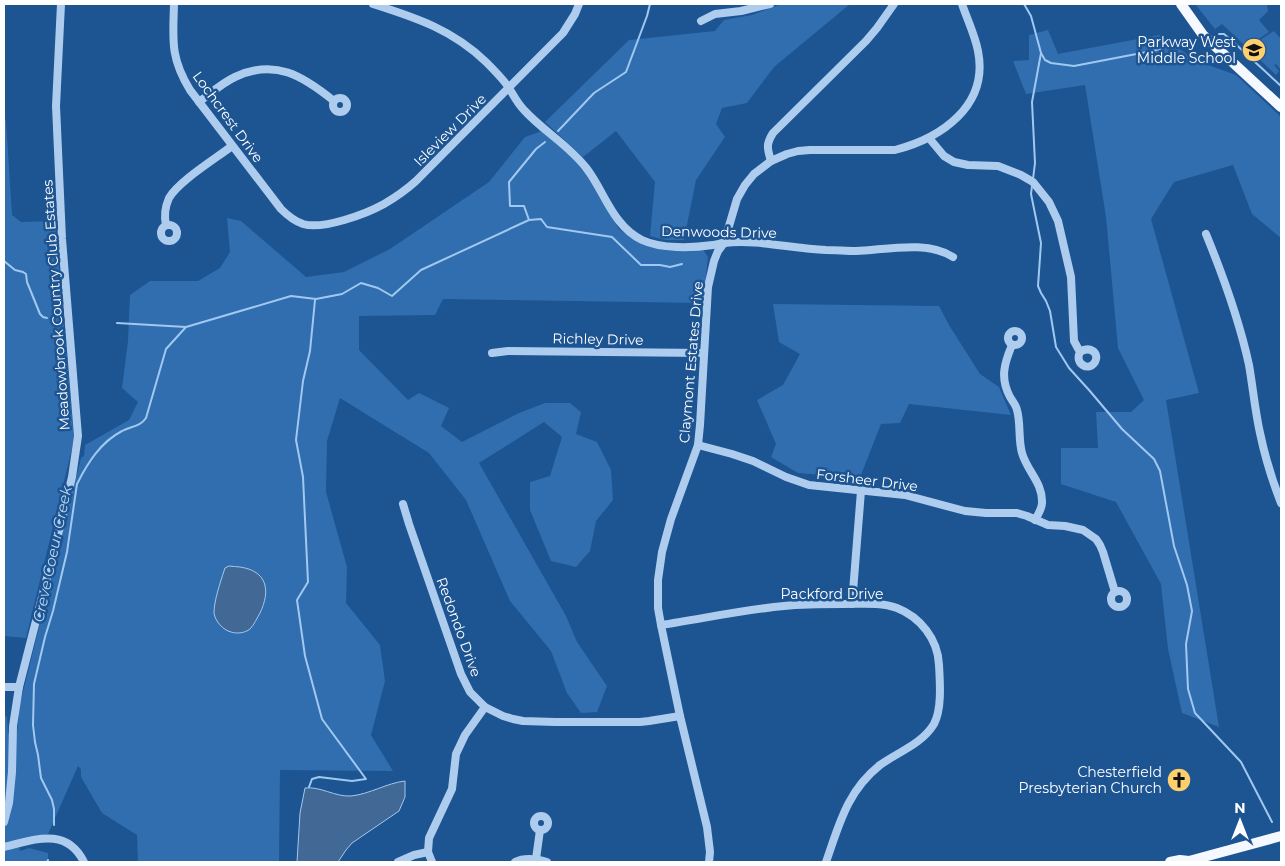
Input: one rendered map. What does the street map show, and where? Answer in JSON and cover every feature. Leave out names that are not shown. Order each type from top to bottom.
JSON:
[{"type":"main road","points":[[1181,4],[1203,35],[1281,107]]},
{"type":"main road","points":[[1170,862],[1188,861],[1281,836]]},
{"type":"street","name":"Meadowbrook Country Club Estates","points":[[4,822],[10,803],[12,726],[19,687],[72,477],[78,436],[62,240],[56,106],[61,4]]},
{"type":"street","name":"Lochcrest Drive","points":[[174,4],[173,45],[177,66],[190,90],[281,209],[288,216],[304,224]]},
{"type":"street","name":"Denwoods Drive","points":[[374,4],[416,18],[449,33],[486,62],[509,88],[524,110],[581,161],[599,186],[615,216],[626,229],[648,243],[670,247],[724,243],[757,243],[824,250],[855,251],[917,248],[935,250],[953,257]]},
{"type":"street","name":"Isleview Drive","points":[[304,224],[326,224],[354,216],[382,205],[416,182],[563,33],[576,14],[579,4]]},
{"type":"street","points":[[701,21],[715,14],[741,11],[770,4]]},
{"type":"street","points":[[771,161],[767,145],[773,133],[866,42],[894,4]]},
{"type":"street","name":"Claymont Estates Drive","points":[[709,862],[710,846],[707,827],[660,625],[658,580],[662,552],[671,519],[698,445],[708,287],[718,251],[724,243],[735,204],[744,185],[754,174],[771,161],[798,151],[895,150],[908,147],[929,138],[959,116],[977,86],[979,65],[978,53],[962,4]]},
{"type":"street","points":[[200,102],[235,77],[260,70],[283,71],[296,75],[308,81],[334,101]]},
{"type":"street","points":[[929,138],[944,156],[954,162],[998,166],[1021,175],[1033,182],[1050,202],[1058,221],[1071,277],[1074,341],[1080,352]]},
{"type":"street","points":[[166,225],[166,205],[175,190],[232,146]]},
{"type":"street","points":[[1206,234],[1230,292],[1242,333],[1260,432],[1271,477],[1281,502]]},
{"type":"street","points":[[1012,345],[1008,353],[1003,375],[1010,397],[1016,405],[1018,412],[1022,454],[1041,490],[1043,504],[1035,520]]},
{"type":"street","name":"Richley Drive","points":[[492,353],[508,350],[704,353]]},
{"type":"street","name":"Forsheer Drive","points":[[698,445],[754,461],[786,478],[804,484],[861,492],[905,495],[965,511],[1017,513],[1048,525],[1083,530],[1096,539],[1103,552],[1115,592]]},
{"type":"street","points":[[852,604],[861,492]]},
{"type":"street","name":"Redondo Drive","points":[[403,504],[460,674],[470,692],[485,707],[503,716],[523,721],[640,722],[680,716]]},
{"type":"street","name":"Packford Drive","points":[[660,625],[785,606],[873,604],[895,607],[916,618],[924,626],[936,646],[939,660],[939,710],[935,722],[922,739],[878,767],[860,785],[850,799],[840,820],[826,862]]},
{"type":"street","points":[[4,687],[19,687]]},
{"type":"street","points":[[432,862],[428,852],[429,838],[452,789],[456,754],[485,707]]},
{"type":"street","points":[[536,859],[540,830]]},
{"type":"street","points":[[4,847],[41,838],[51,838],[65,842],[76,850],[84,862]]},
{"type":"street","points":[[398,862],[414,855],[428,852]]},
{"type":"street","points":[[515,862],[536,859],[547,862]]},
{"type":"shaded area","points":[[781,4],[850,4],[774,67],[747,103],[722,108],[716,124],[725,137],[696,180],[684,240],[665,240],[650,236],[655,182],[616,131],[583,157],[545,122],[629,40],[715,31],[724,20],[752,15]]},
{"type":"shaded area","points":[[1195,4],[1267,5],[1268,11],[1259,20],[1269,32],[1253,43],[1259,49],[1255,43],[1274,31],[1281,39],[1281,70],[1276,64],[1274,65],[1279,71],[1276,75],[1222,24],[1215,29]]},
{"type":"shaded area","points":[[1048,30],[1058,54],[1159,35],[1197,61],[1236,75],[1281,117],[1281,238],[1252,214],[1233,165],[1174,182],[1151,219],[1199,393],[1166,400],[1219,727],[1182,713],[1168,649],[1161,584],[1116,502],[1061,484],[1061,448],[1098,448],[1096,412],[1131,412],[1144,400],[1118,348],[1106,217],[1085,85],[1026,94],[1013,61],[1029,60],[1029,35]]},
{"type":"shaded area","points":[[4,115],[6,121],[12,215],[21,222],[55,221],[74,440],[26,638],[4,636]]},
{"type":"shaded area","points":[[542,131],[580,165],[619,229],[631,237],[703,249],[708,257],[703,303],[443,299],[435,315],[359,316],[359,350],[408,400],[419,393],[449,408],[441,426],[462,442],[519,413],[545,403],[570,403],[581,412],[576,434],[597,442],[611,470],[613,500],[596,521],[590,551],[576,567],[551,561],[530,510],[530,482],[550,476],[562,437],[544,422],[479,463],[566,616],[577,642],[607,686],[597,712],[581,713],[567,693],[551,651],[510,601],[466,500],[429,453],[340,398],[327,441],[326,492],[347,567],[346,603],[380,645],[385,681],[371,735],[393,771],[280,770],[279,862],[138,862],[137,835],[102,813],[81,777],[81,769],[78,766],[48,834],[4,845],[4,717],[7,716],[8,733],[17,733],[20,704],[81,458],[84,456],[85,445],[129,420],[138,402],[122,388],[128,341],[130,295],[150,281],[198,281],[220,268],[230,252],[227,218],[241,221],[306,277],[344,272],[390,249],[489,182],[525,137]]},
{"type":"shaded area","points":[[773,304],[939,306],[980,374],[999,387],[1011,415],[909,404],[900,423],[881,424],[859,480],[798,473],[771,457],[776,444],[757,400],[783,385],[800,354],[779,342]]},
{"type":"shaded area","points":[[229,566],[249,569],[256,573],[261,577],[266,589],[260,613],[250,629],[241,633],[233,633],[222,627],[214,613],[216,598],[225,568]]},
{"type":"shaded area","points":[[405,781],[405,797],[399,811],[352,843],[338,862],[297,862],[300,813],[305,788],[351,796]]},
{"type":"shaded area","points":[[19,846],[20,851],[29,848],[48,853],[48,862],[4,862],[4,850]]},
{"type":"waterway","name":"Creve Coeur Creek","points":[[558,131],[594,93],[626,72],[650,4]]},
{"type":"waterway","points":[[1024,4],[1031,16],[1041,53],[1045,60],[1051,63],[1074,66],[1152,51],[1191,41]]},
{"type":"waterway","points":[[1219,34],[1224,34],[1230,39],[1281,86]]},
{"type":"waterway","points":[[1033,179],[1035,163],[1032,102],[1041,53]]},
{"type":"waterway","name":"Creve Coeur Creek","points":[[54,825],[52,800],[41,778],[35,742],[33,725],[34,684],[67,552],[77,484],[101,447],[114,436],[138,425],[146,418],[166,349],[186,327],[291,296],[316,299],[342,294],[361,283],[378,288],[392,296],[421,270],[529,220],[524,206],[510,206],[509,182],[536,149],[545,142]]},
{"type":"waterway","points":[[1032,186],[1031,194],[1041,243],[1038,286],[1050,311],[1056,347],[1069,368],[1122,429],[1154,459],[1160,471],[1174,546],[1187,585],[1192,611],[1186,644],[1188,689],[1195,713],[1241,762],[1272,822]]},
{"type":"waterway","points":[[529,220],[541,219],[547,227],[612,237],[641,265],[670,267],[682,264]]},
{"type":"waterway","points":[[4,261],[15,270],[26,274],[27,282],[40,314],[47,318]]},
{"type":"waterway","points":[[309,787],[312,779],[319,777],[352,781],[366,779],[322,719],[305,656],[297,600],[308,582],[303,477],[296,440],[303,381],[310,351],[315,300]]},
{"type":"waterway","points":[[117,323],[186,327]]},
{"type":"place","name":"Parkway West Middle School","points":[[1254,50]]},
{"type":"place","name":"Chesterfield Presbyterian Church","points":[[1179,780]]}]
